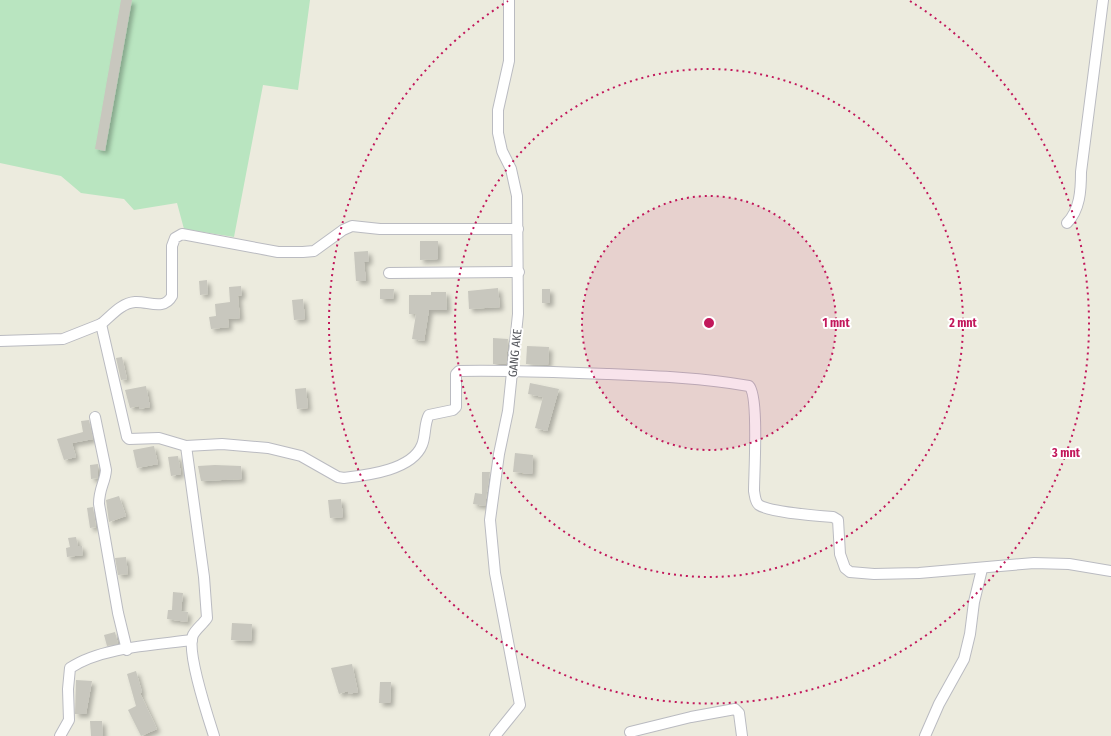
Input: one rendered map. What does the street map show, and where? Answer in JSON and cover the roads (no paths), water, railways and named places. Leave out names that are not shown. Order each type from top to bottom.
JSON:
[{"type":"street","name":"GANG AKE","points":[[495,736],[520,705],[495,573],[490,520],[499,454],[508,411],[518,314],[518,196],[511,169],[502,150],[498,133],[498,110],[509,61],[509,0]]},
{"type":"street","points":[[1067,223],[1076,211],[1081,188],[1081,172],[1103,0]]},
{"type":"street","points":[[0,341],[63,339],[100,324],[129,303],[137,302],[163,304],[170,301],[172,296],[172,246],[175,238],[182,234],[278,252],[303,252],[314,251],[343,230],[352,226],[380,229],[518,229]]},
{"type":"street","points":[[389,273],[518,272]]},
{"type":"street","points":[[100,324],[126,437],[132,440],[160,438],[186,446],[222,444],[268,448],[301,456],[338,477],[344,478],[399,466],[417,455],[422,446],[429,415],[453,410],[456,407],[456,374],[459,371],[513,370],[728,382],[749,386],[753,393],[755,425],[754,491],[756,501],[760,506],[789,513],[834,517],[838,520],[840,554],[845,568],[850,572],[874,574],[918,574],[982,569],[987,566],[1053,563],[1111,571]]},
{"type":"street","points":[[95,417],[106,470],[106,476],[99,490],[100,504],[118,613],[127,650]]},
{"type":"street","points":[[186,446],[204,577],[207,618],[194,635],[191,646],[202,695],[214,736]]},
{"type":"street","points":[[925,736],[939,704],[960,669],[965,655],[982,569]]},
{"type":"street","points":[[60,736],[69,720],[68,689],[70,668],[78,663],[97,656],[192,640]]},
{"type":"street","points":[[630,732],[702,714],[736,709],[739,712],[742,736]]}]
